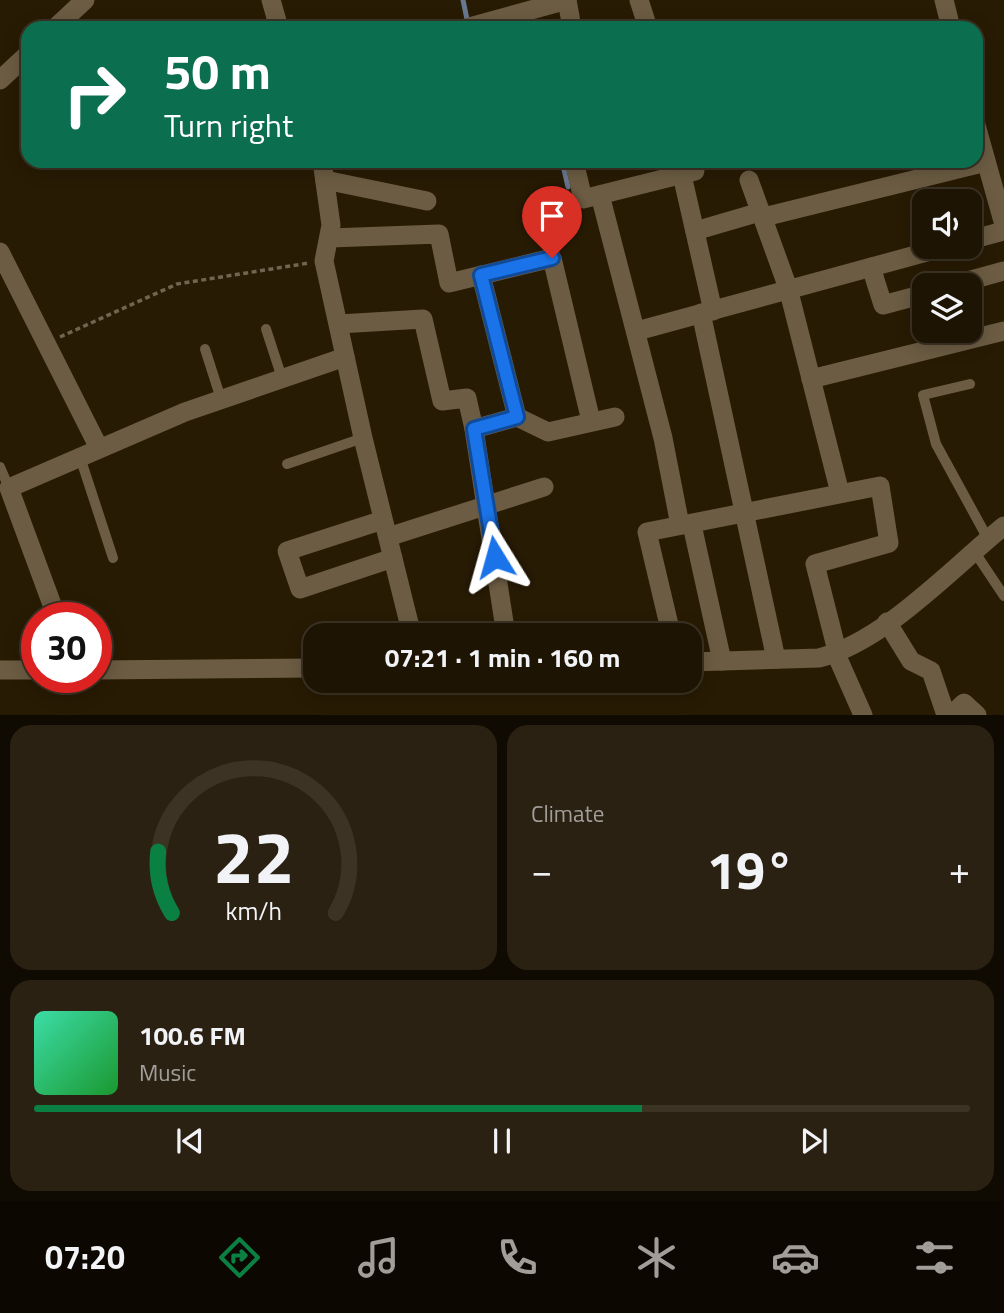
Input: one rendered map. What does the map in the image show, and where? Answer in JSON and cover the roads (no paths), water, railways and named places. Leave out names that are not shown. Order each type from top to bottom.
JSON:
[{"type":"street","points":[[62,21],[85,0]]},
{"type":"street","points":[[271,0],[277,21]]},
{"type":"street","points":[[487,21],[567,0],[571,21]]},
{"type":"street","points":[[639,0],[646,21]]},
{"type":"street","points":[[944,0],[949,21]]},
{"type":"street","points":[[0,80],[21,60]]},
{"type":"street","points":[[983,151],[1001,201],[1004,225]]},
{"type":"street","points":[[576,168],[583,199],[687,168],[707,312],[745,514],[776,659]]},
{"type":"street","points":[[695,231],[760,212],[768,216],[962,168]]},
{"type":"street","points":[[409,623],[363,438],[324,261],[330,238],[323,170],[427,201]]},
{"type":"street","points":[[749,180],[788,288],[840,494]]},
{"type":"street","points":[[600,195],[722,661]]},
{"type":"street","points":[[982,237],[1004,231]]},
{"type":"street","points":[[330,238],[439,234],[449,283],[552,258],[591,421]]},
{"type":"street","points":[[0,251],[99,448]]},
{"type":"street","points":[[637,331],[912,256]]},
{"type":"street","points":[[871,267],[883,305],[912,297]]},
{"type":"street","points":[[982,277],[1004,271]]},
{"type":"street","points":[[481,275],[517,417]]},
{"type":"street","points":[[339,324],[423,319],[442,401],[467,398],[488,504],[504,623]]},
{"type":"street","points":[[811,379],[1004,331]]},
{"type":"street","points":[[51,602],[9,488],[221,399],[345,357]]},
{"type":"street","points":[[474,429],[517,417],[548,432],[615,417]]},
{"type":"street","points":[[669,623],[647,532],[880,486],[889,543],[815,564],[836,650],[863,715]]},
{"type":"street","points":[[393,558],[300,590],[287,551],[488,504],[544,487]]},
{"type":"street","points":[[702,662],[819,658],[864,641],[1004,526]]},
{"type":"street","points":[[887,622],[911,661],[931,671],[946,715]]},
{"type":"street","points":[[112,670],[303,668]]},
{"type":"street","points":[[0,670],[21,670]]},
{"type":"street","points":[[951,715],[964,703],[977,715]]},
{"type":"lane","points":[[266,329],[282,378]]},
{"type":"lane","points":[[205,349],[221,399]]},
{"type":"lane","points":[[970,384],[923,395],[936,444],[1004,596]]},
{"type":"lane","points":[[287,464],[363,438]]},
{"type":"lane","points":[[79,457],[113,558]]},
{"type":"lane","points":[[0,467],[9,488]]},
{"type":"waterway","points":[[463,0],[467,21]]},
{"type":"waterway","points":[[564,168],[568,187]]}]
